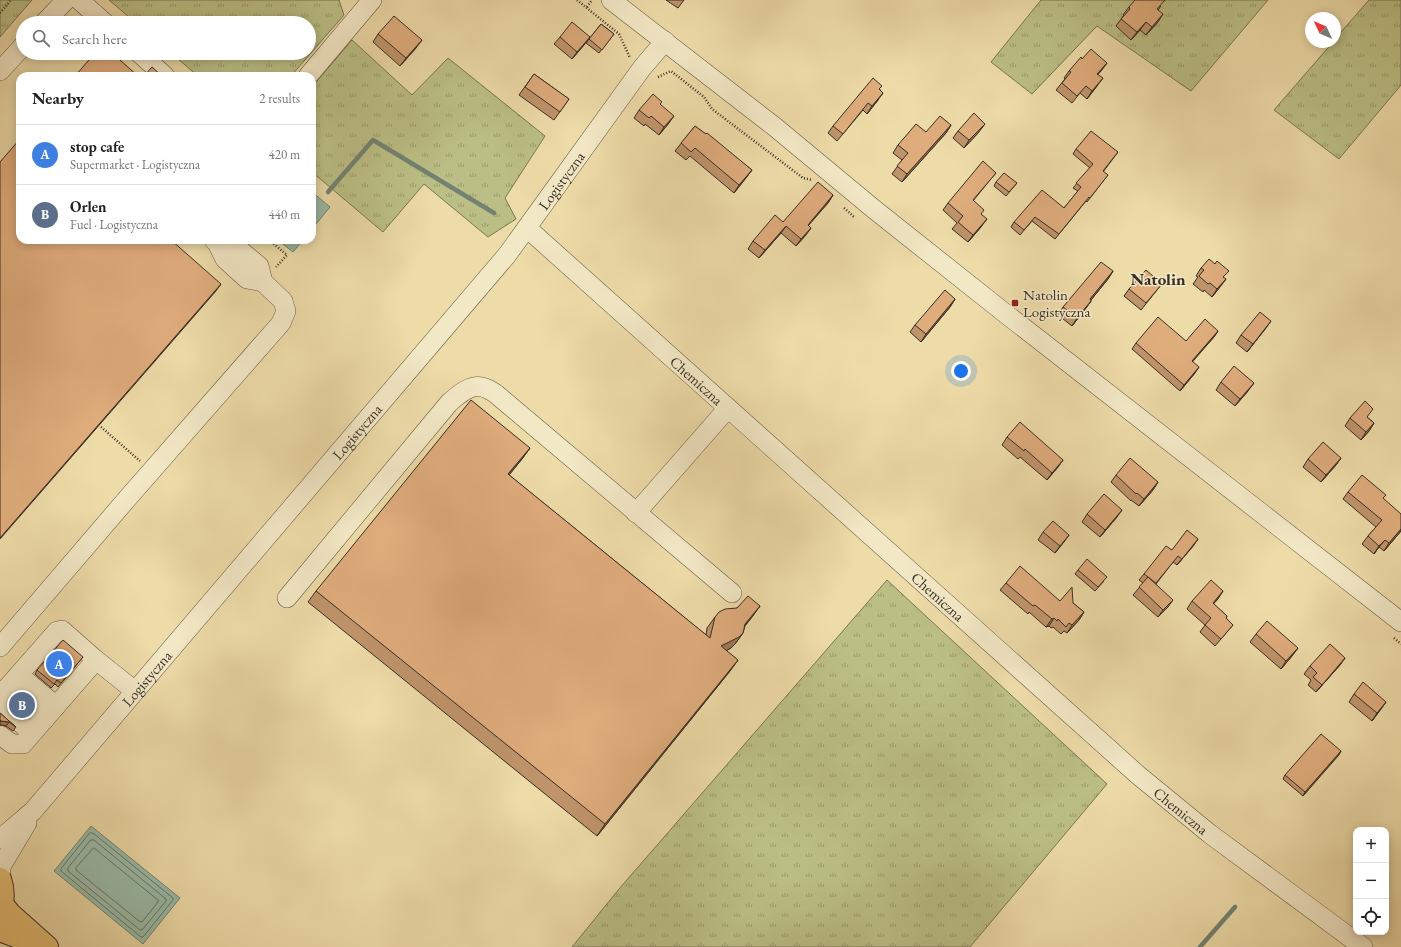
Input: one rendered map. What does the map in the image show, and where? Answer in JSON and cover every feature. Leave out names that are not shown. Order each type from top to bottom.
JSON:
[{"type":"main road","points":[[0,880],[3,890],[1,908],[10,914],[47,947]]},
{"type":"main road","points":[[0,930],[43,947]]},
{"type":"street","points":[[51,16],[66,0]]},
{"type":"street","points":[[78,0],[97,16]]},
{"type":"street","points":[[311,72],[372,0]]},
{"type":"street","points":[[611,0],[633,6],[665,41],[775,127],[875,210],[1401,622]]},
{"type":"street","name":"Logistyczna","points":[[0,839],[33,811],[507,255],[642,68],[665,41]]},
{"type":"street","points":[[0,71],[16,54]]},
{"type":"street","points":[[147,60],[160,72]]},
{"type":"street","name":"Chemiczna","points":[[527,228],[1138,775],[1210,834],[1363,947]]},
{"type":"street","points":[[0,647],[281,323],[286,311],[283,302],[268,277],[247,279],[225,259],[218,244]]},
{"type":"street","points":[[287,598],[449,403],[458,394],[471,387],[484,387],[496,394],[732,593]]},
{"type":"street","points":[[636,513],[728,408]]},
{"type":"street","points":[[50,713],[9,686],[57,631],[62,630],[96,660],[135,691]]},
{"type":"street","points":[[0,735],[12,744],[23,744],[96,660]]},
{"type":"street","points":[[0,705],[32,733]]},
{"type":"street","name":"Logistyczna","points":[[0,873],[2,865],[33,811]]},
{"type":"path","points":[[0,13],[11,0]]},
{"type":"path","points":[[587,7],[592,0]]},
{"type":"path","points":[[268,277],[287,255],[274,244]]},
{"type":"path","points":[[101,427],[143,464]]},
{"type":"green space","points":[[0,0],[32,0],[18,16],[16,16],[16,18],[0,37]]},
{"type":"green space","points":[[109,0],[339,0],[344,15],[316,47],[316,16],[128,16]]},
{"type":"green space","points":[[1041,0],[1268,0],[1191,91],[1097,26],[1032,94],[991,62]]},
{"type":"green space","points":[[1369,0],[1401,0],[1401,85],[1339,159],[1274,110],[1328,48],[1341,48],[1341,32]]},
{"type":"green space","points":[[352,40],[412,95],[448,58],[545,136],[505,198],[516,219],[488,237],[424,184],[383,232],[316,175],[316,82]]},
{"type":"green space","points":[[179,60],[305,60],[294,72],[193,72]]},
{"type":"green space","points":[[887,580],[1107,784],[970,947],[572,947],[619,889]]},
{"type":"water","points":[[316,195],[330,207],[316,224]]},
{"type":"water","points":[[283,244],[300,244],[293,252]]},
{"type":"water","points":[[91,826],[180,898],[143,944],[54,871]]},
{"type":"building","points":[[1135,0],[1165,0],[1157,9],[1163,14],[1152,27],[1146,22],[1137,32],[1121,19],[1130,9],[1129,7]]},
{"type":"building","points":[[394,16],[422,40],[406,58],[378,34]]},
{"type":"building","points":[[572,22],[590,37],[577,52],[560,37]]},
{"type":"building","points":[[601,24],[614,34],[602,50],[589,39]]},
{"type":"building","points":[[1091,49],[1107,63],[1097,74],[1103,78],[1092,91],[1086,86],[1077,96],[1062,83],[1071,72],[1069,71],[1081,57],[1082,59]]},
{"type":"building","points":[[89,60],[120,60],[133,72],[78,72]]},
{"type":"building","points":[[152,67],[158,72],[148,72]]},
{"type":"building","points":[[534,74],[569,99],[560,112],[525,87]]},
{"type":"building","points":[[873,78],[882,86],[879,89],[883,93],[872,106],[868,103],[843,134],[833,126]]},
{"type":"building","points":[[653,94],[662,102],[660,104],[674,116],[664,127],[651,116],[649,118],[639,110]]},
{"type":"building","points":[[974,113],[985,124],[969,140],[958,131]]},
{"type":"building","points":[[940,116],[951,125],[907,174],[897,166],[908,153],[898,145],[916,124],[926,132]]},
{"type":"building","points":[[695,126],[706,134],[707,133],[752,170],[739,185],[695,148],[691,152],[681,143]]},
{"type":"building","points":[[1091,131],[1118,152],[1103,171],[1108,175],[1059,234],[1035,217],[1024,230],[1014,222],[1042,190],[1064,208],[1081,187],[1076,183],[1093,164],[1076,149]]},
{"type":"building","points":[[16,144],[16,244],[176,244],[221,284],[0,538],[0,162]]},
{"type":"building","points":[[983,161],[996,173],[973,200],[984,210],[981,214],[987,219],[973,235],[958,222],[963,216],[948,203]]},
{"type":"building","points":[[1004,173],[1017,183],[1009,192],[996,182]]},
{"type":"building","points":[[818,182],[833,195],[808,225],[811,228],[801,239],[786,226],[765,250],[753,241],[775,215],[783,222]]},
{"type":"building","points":[[1209,259],[1215,264],[1217,261],[1229,271],[1223,277],[1226,279],[1217,289],[1210,283],[1208,284],[1199,276],[1204,270],[1201,268]]},
{"type":"building","points":[[1101,262],[1113,271],[1090,299],[1091,301],[1077,318],[1063,307]]},
{"type":"building","points":[[1146,270],[1162,284],[1146,303],[1129,289]]},
{"type":"building","points":[[945,290],[955,299],[926,334],[915,325]]},
{"type":"building","points":[[1260,312],[1271,321],[1253,344],[1241,335]]},
{"type":"building","points":[[1158,317],[1186,341],[1205,319],[1218,331],[1192,361],[1199,367],[1184,385],[1136,343]]},
{"type":"building","points":[[1234,366],[1254,383],[1240,399],[1221,382]]},
{"type":"building","points":[[471,400],[530,448],[508,474],[710,638],[715,617],[719,612],[725,609],[737,608],[748,596],[760,606],[745,624],[743,633],[739,637],[721,646],[738,660],[605,824],[316,591]]},
{"type":"building","points":[[1365,401],[1373,409],[1367,417],[1374,423],[1366,432],[1350,418]]},
{"type":"building","points":[[1020,422],[1063,460],[1052,473],[1025,449],[1024,451],[1007,437]]},
{"type":"building","points":[[1323,442],[1341,458],[1326,475],[1308,459]]},
{"type":"building","points":[[1130,458],[1158,482],[1144,499],[1137,493],[1136,494],[1116,475]]},
{"type":"building","points":[[1362,475],[1386,495],[1383,498],[1401,514],[1401,529],[1389,543],[1385,540],[1379,546],[1368,536],[1382,520],[1348,492]]},
{"type":"building","points":[[1104,494],[1122,510],[1105,530],[1087,514]]},
{"type":"building","points":[[1053,521],[1069,535],[1060,546],[1043,532]]},
{"type":"building","points":[[1187,530],[1198,539],[1182,559],[1178,556],[1156,583],[1144,574],[1166,546],[1172,550]]},
{"type":"building","points":[[1087,559],[1107,577],[1098,587],[1078,570]]},
{"type":"building","points":[[1020,566],[1060,601],[1072,587],[1073,603],[1084,612],[1072,625],[1069,623],[1066,627],[1058,619],[1057,621],[1054,618],[1052,619],[1035,605],[1033,606],[1006,583]]},
{"type":"building","points":[[1148,577],[1173,600],[1163,610],[1139,587]]},
{"type":"building","points":[[1211,580],[1223,591],[1213,603],[1227,616],[1226,618],[1233,625],[1221,639],[1205,625],[1211,618],[1192,601]]},
{"type":"building","points":[[1267,621],[1298,648],[1286,661],[1256,634]]},
{"type":"building","points":[[63,640],[83,657],[61,683],[57,680],[54,684],[37,670]]},
{"type":"building","points":[[1330,644],[1345,658],[1322,685],[1313,677],[1317,673],[1310,666]]},
{"type":"building","points":[[1363,682],[1386,702],[1377,713],[1354,694]]},
{"type":"building","points":[[0,713],[16,727],[9,722],[1,721]]},
{"type":"building","points":[[1321,734],[1341,751],[1305,792],[1285,775]]},
{"type":"waterway","points":[[328,192],[373,140],[494,213]]},
{"type":"waterway","points":[[1200,947],[1235,907]]},
{"type":"place","name":"Natolin Logistyczna","points":[[1015,303]]},
{"type":"place","name":"stop cafe","points":[[59,664]]},
{"type":"place","name":"Orlen","points":[[22,705]]},
{"type":"district","name":"Natolin","points":[[1158,279]]}]
